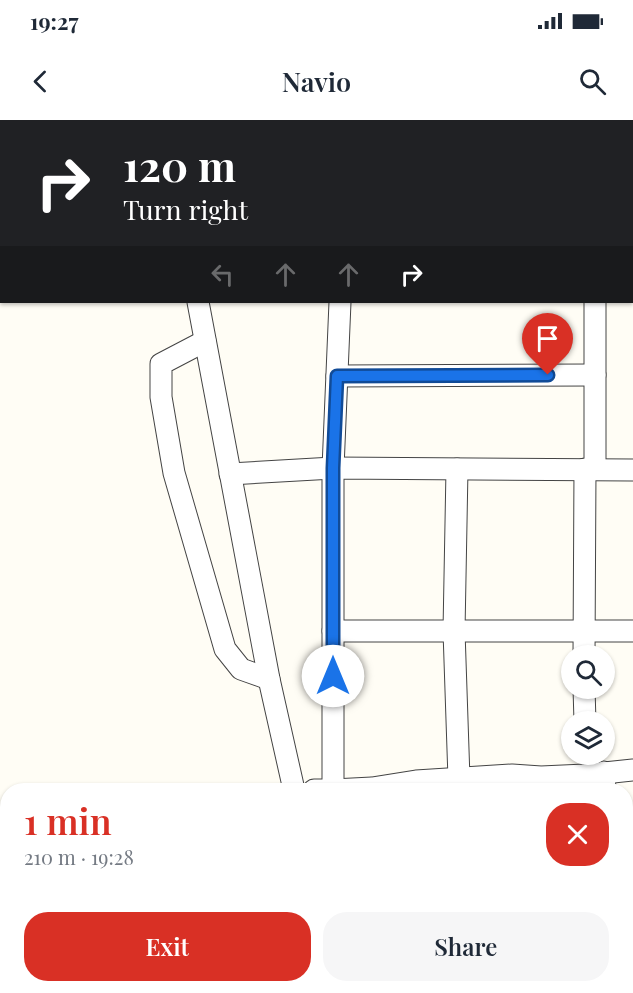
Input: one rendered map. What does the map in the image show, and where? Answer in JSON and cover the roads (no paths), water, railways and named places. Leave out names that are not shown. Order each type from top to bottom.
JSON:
[{"type":"street","points":[[198,303],[269,680],[292,783]]},
{"type":"street","points":[[333,783],[333,468],[340,303]]},
{"type":"street","points":[[584,645],[595,375],[595,303]]},
{"type":"street","points":[[205,341],[161,364],[160,397],[174,473],[225,649],[241,669],[269,680]]},
{"type":"street","points":[[337,376],[595,375]]},
{"type":"street","points":[[230,474],[333,468],[633,470]]},
{"type":"street","points":[[457,469],[454,631],[459,779]]},
{"type":"street","points":[[333,631],[633,631]]},
{"type":"street","points":[[410,783],[459,779],[489,783],[512,775],[541,777],[633,770]]}]
